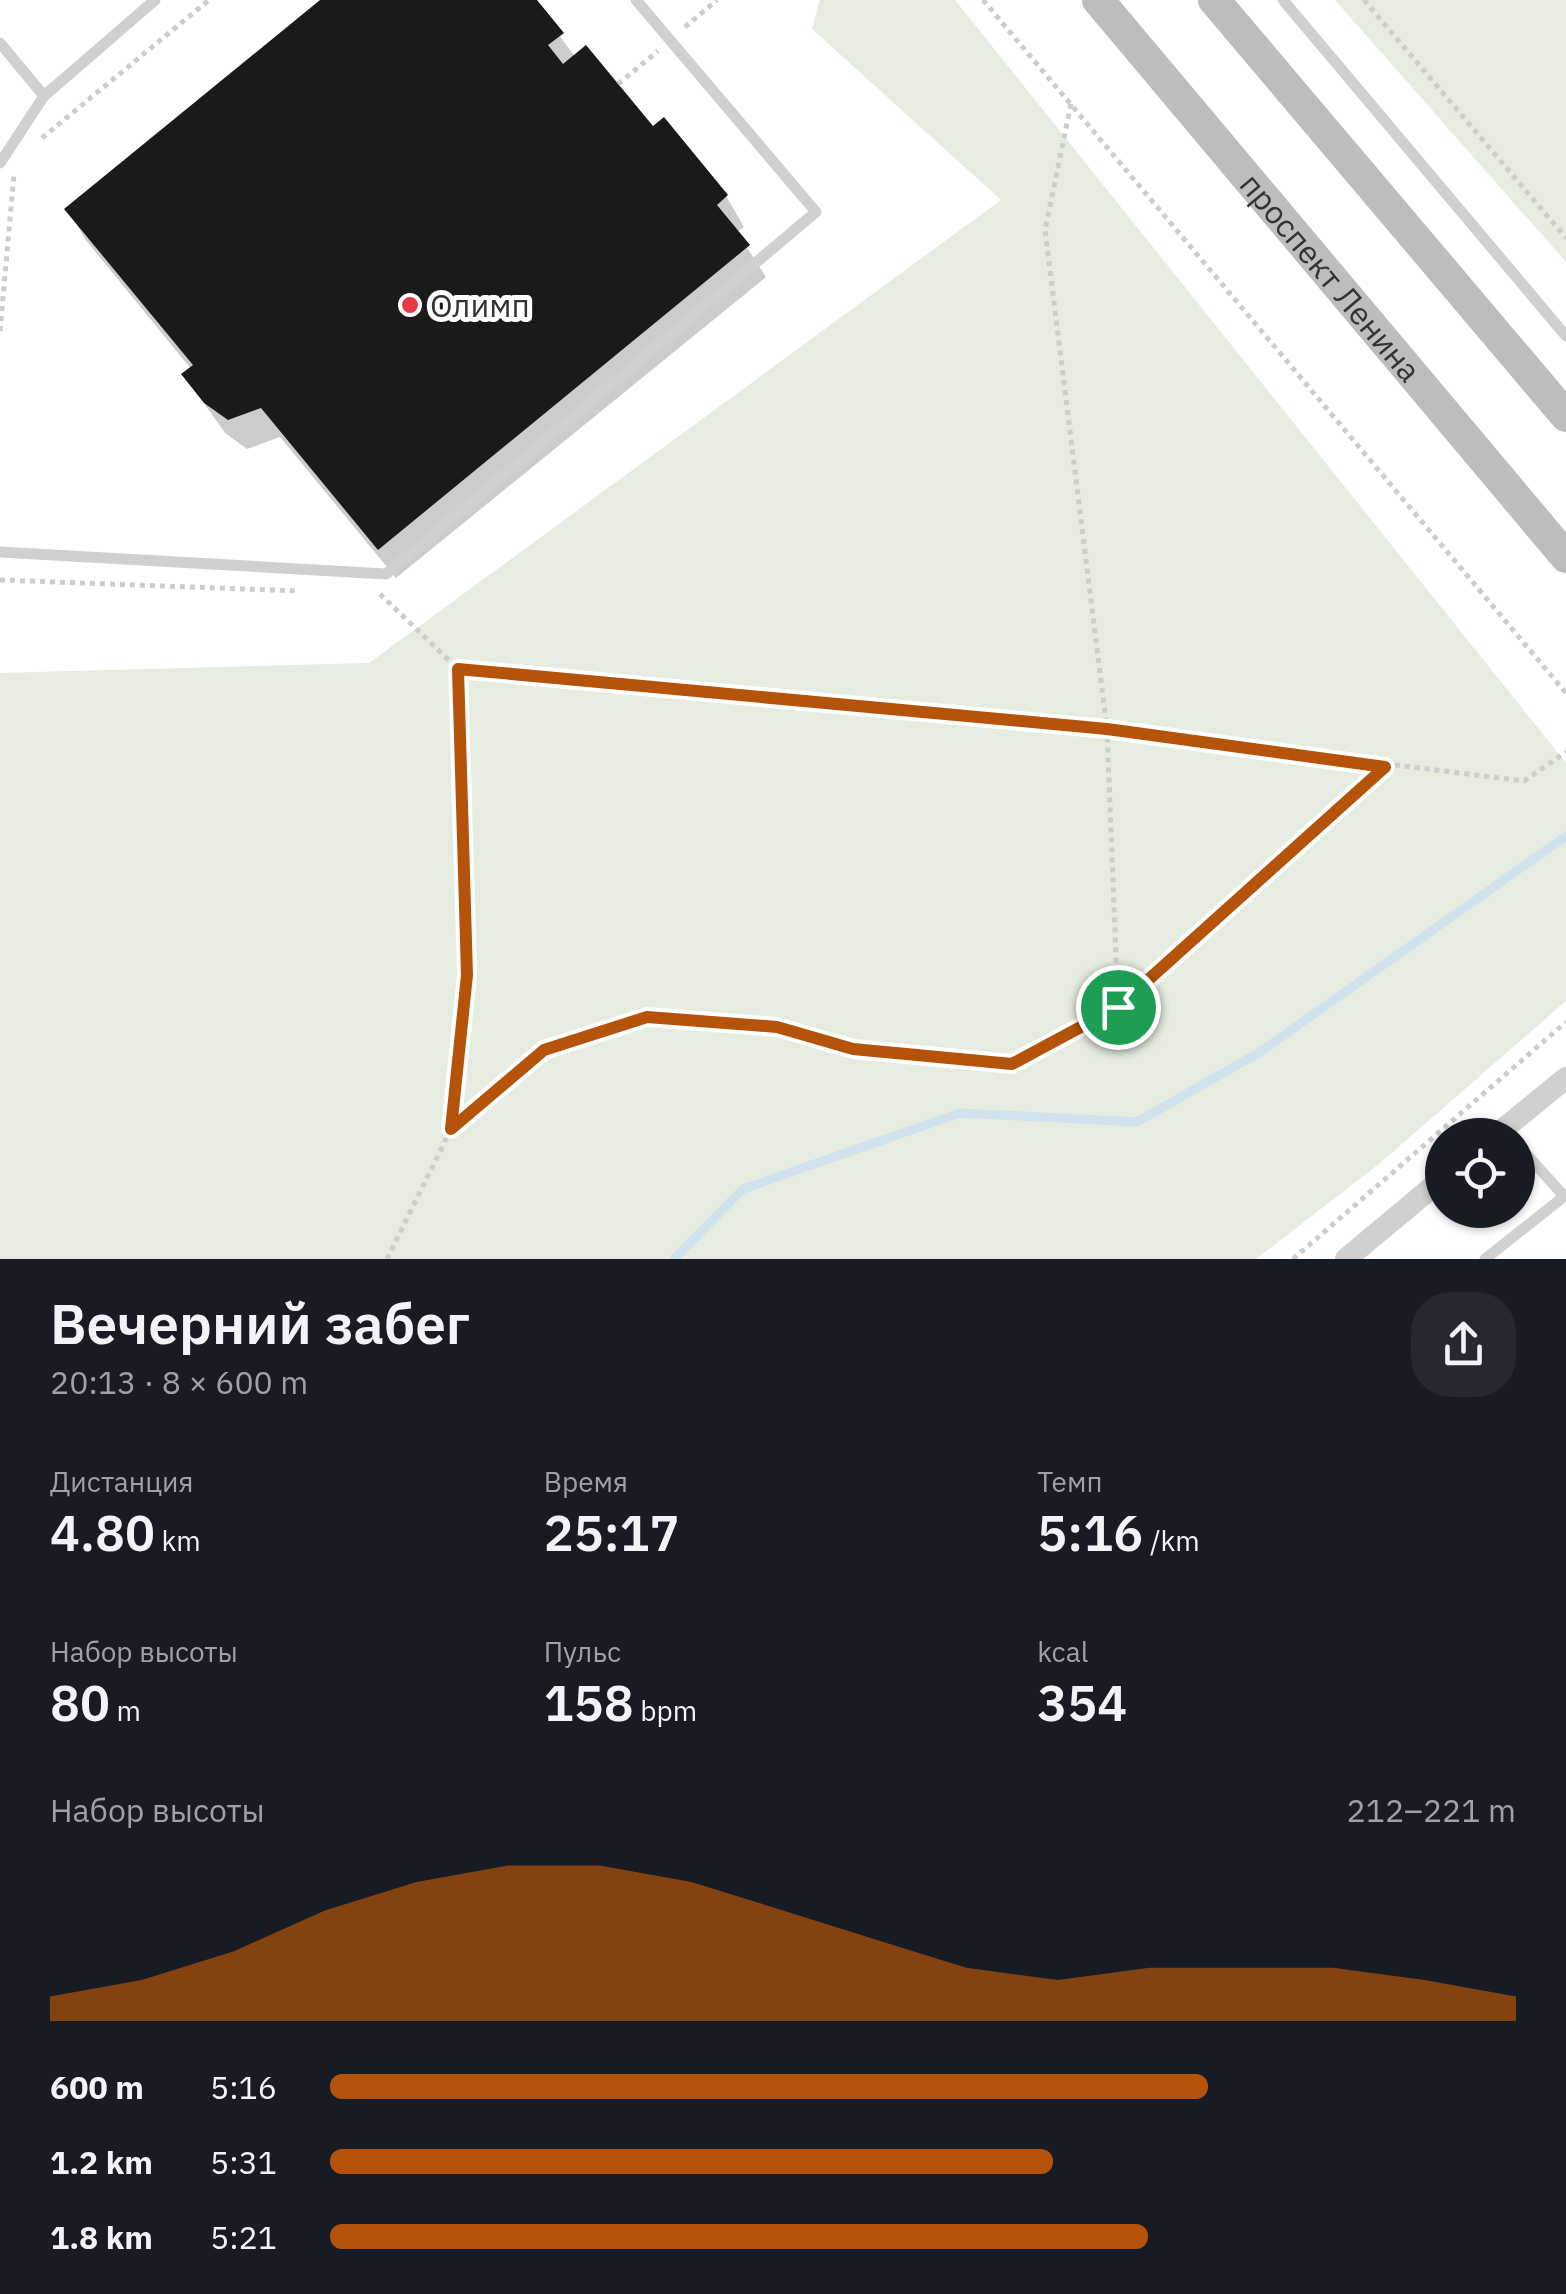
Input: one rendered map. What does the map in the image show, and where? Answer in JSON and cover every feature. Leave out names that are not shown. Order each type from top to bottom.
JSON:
[{"type":"main road","name":"проспект Ленина","points":[[1098,0],[1566,557]]},
{"type":"main road","points":[[1214,0],[1566,416]]},
{"type":"street","points":[[1525,1118],[1566,1078]]},
{"type":"street","points":[[1346,1259],[1425,1194]]},
{"type":"lane","points":[[0,163],[44,96],[155,0]]},
{"type":"lane","points":[[0,552],[386,574],[816,212],[636,0]]},
{"type":"lane","points":[[1283,0],[1566,336]]},
{"type":"lane","points":[[0,42],[44,96]]},
{"type":"lane","points":[[1484,1259],[1565,1195],[1535,1165]]},
{"type":"path","points":[[35,144],[209,0]]},
{"type":"path","points":[[983,0],[1566,693]]},
{"type":"path","points":[[1364,0],[1566,238]]},
{"type":"path","points":[[1071,104],[1045,230],[1107,729],[1118,1007]]},
{"type":"path","points":[[0,330],[14,174],[25,159]]},
{"type":"path","points":[[0,580],[306,591]]},
{"type":"path","points":[[363,593],[382,594],[458,669],[1107,729],[1385,767],[1524,781],[1566,752]]},
{"type":"path","points":[[387,1259],[451,1129],[467,975],[458,669]]},
{"type":"path","points":[[451,1129],[544,1050],[647,1017],[777,1027],[853,1049],[1012,1064],[1118,1007],[1385,767]]},
{"type":"path","points":[[1293,1259],[1566,1022]]},
{"type":"shaded area","points":[[820,0],[955,0],[1566,763],[1566,1001],[1432,1118],[1425,1118],[1425,1124],[1379,1164],[1256,1259],[0,1259],[0,673],[369,663],[1001,200],[812,29]]},
{"type":"shaded area","points":[[1335,0],[1566,0],[1566,262]]},
{"type":"building","name":"Олимп","points":[[320,0],[537,0],[564,33],[548,45],[563,64],[586,45],[653,126],[664,117],[728,195],[717,205],[750,245],[378,550],[261,408],[228,420],[204,403],[181,374],[193,365],[64,209]]},
{"type":"waterway","points":[[674,1259],[743,1189],[960,1113],[1137,1122],[1260,1052],[1566,836]]},
{"type":"place","name":"Олимп","points":[[410,305]]},
{"type":"route","points":[[458,669],[1107,729],[1385,767],[1118,1007],[1012,1064],[853,1049],[777,1027],[647,1017],[544,1050],[451,1129],[467,975],[458,669]]}]
